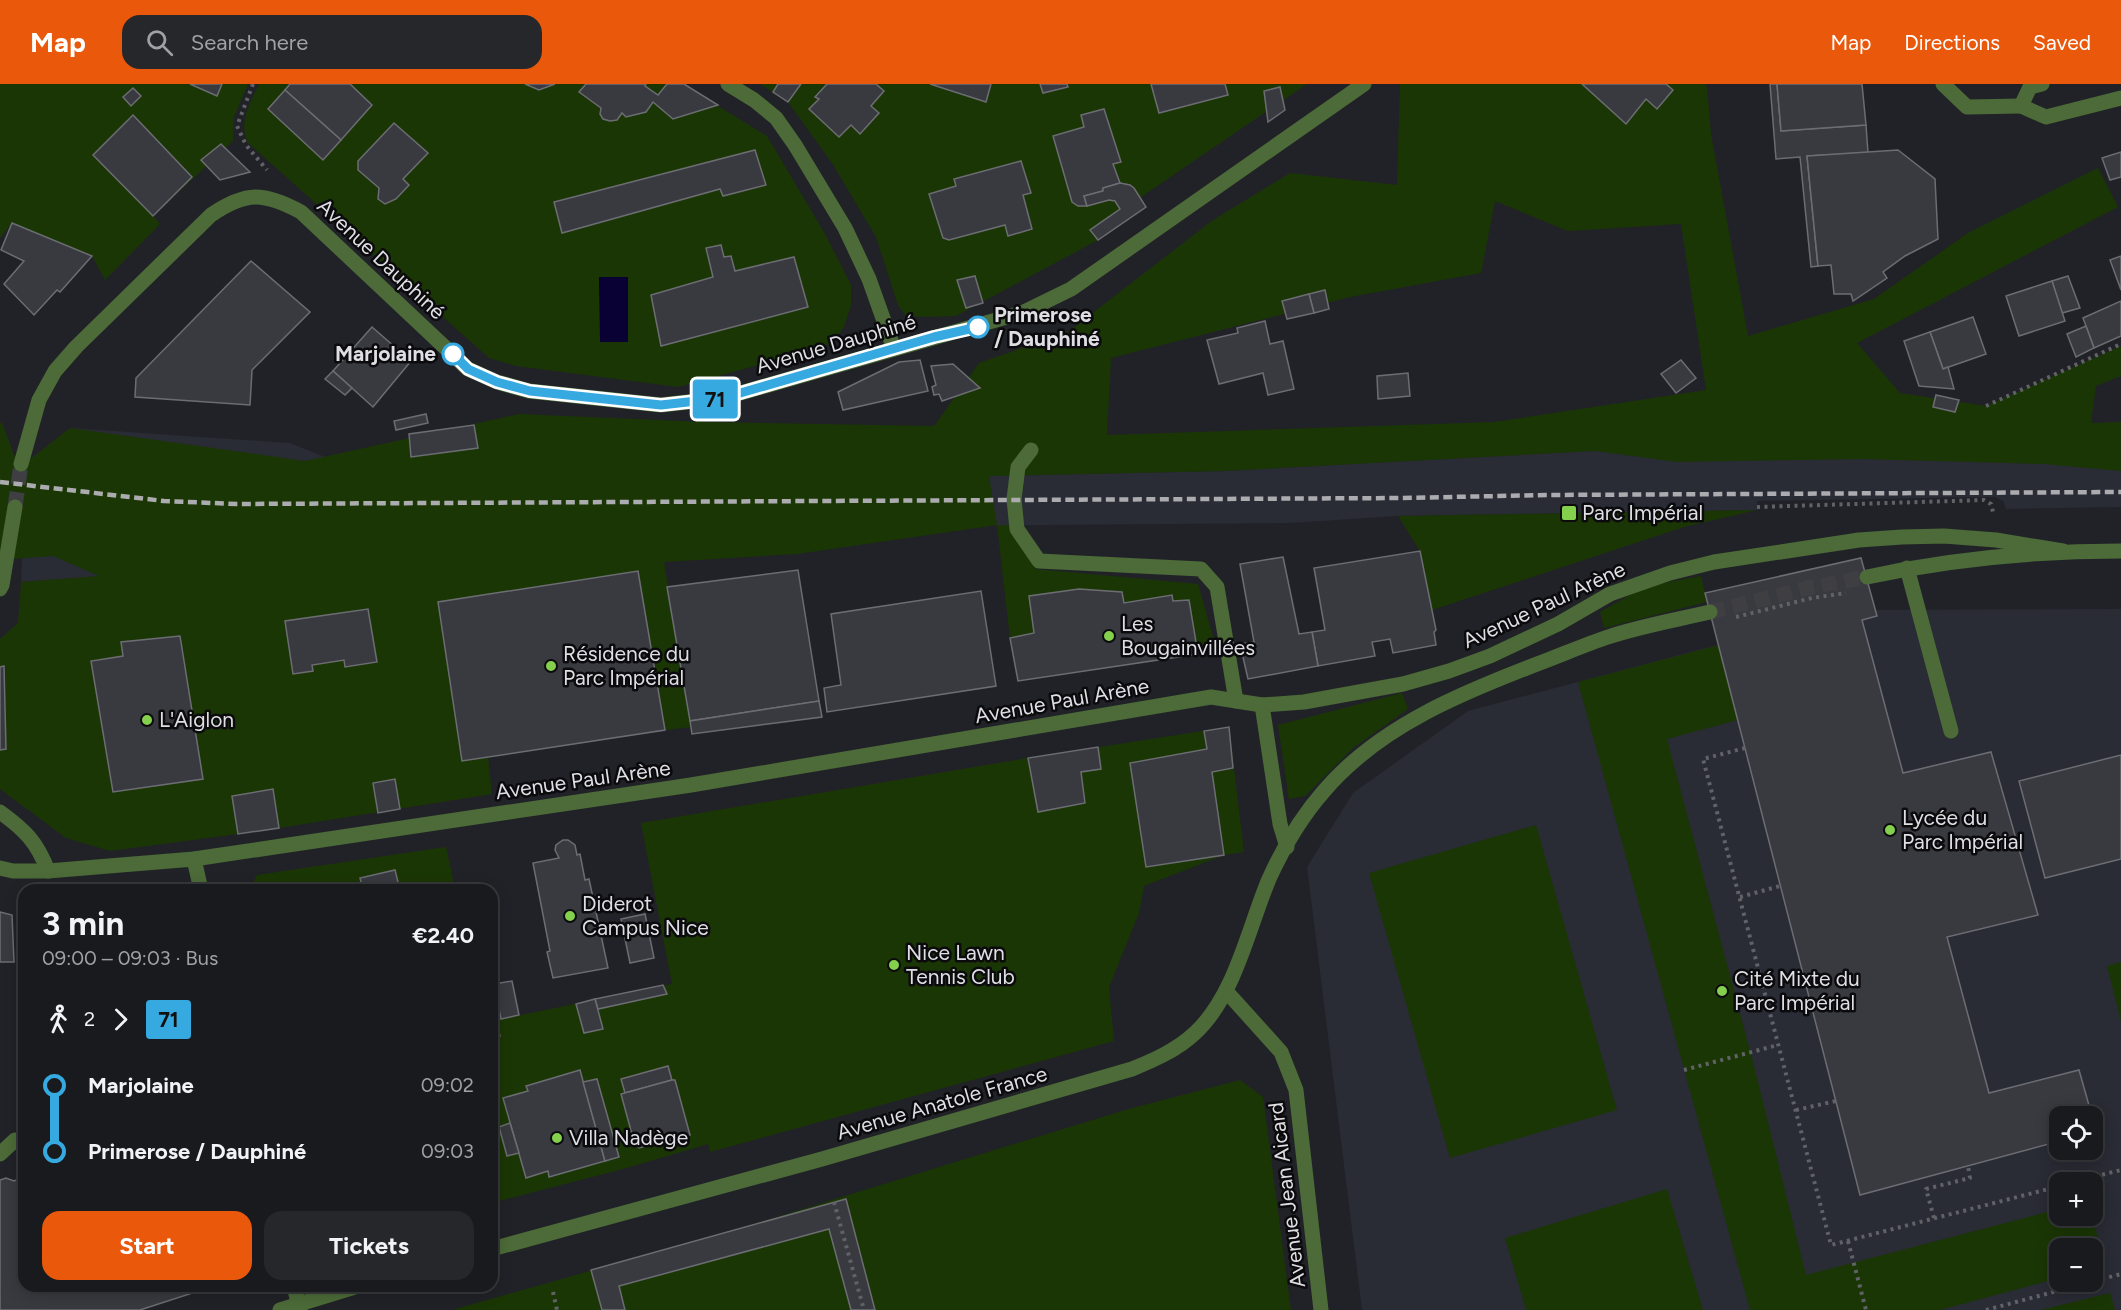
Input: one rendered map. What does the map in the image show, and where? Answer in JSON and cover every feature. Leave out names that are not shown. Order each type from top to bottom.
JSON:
[{"type":"street","points":[[728,84],[754,100],[776,118],[795,145],[845,228],[869,279],[894,349]]},
{"type":"street","name":"Avenue Dauphiné","points":[[259,196],[280,201],[300,212],[468,369],[497,382],[530,391],[661,405],[723,398],[1024,312],[1071,289],[1364,84]]},
{"type":"street","points":[[1943,84],[1967,107],[2021,106],[2046,117],[2121,98]]},
{"type":"street","points":[[2021,106],[2030,87],[2042,84]]},
{"type":"street","points":[[21,464],[39,400],[55,371],[76,347],[211,215],[227,204],[259,196]]},
{"type":"street","points":[[1031,450],[1018,467],[1014,499],[1017,529],[1039,561],[1201,569],[1217,586],[1236,701]]},
{"type":"street","points":[[0,589],[3,585],[4,553],[15,507]]},
{"type":"street","name":"Avenue Paul Arène","points":[[0,868],[13,871],[48,871],[194,859],[691,785],[1210,697],[1262,705],[1304,702],[1404,684],[1449,671],[1528,639],[1610,594],[1670,573],[1714,562],[1860,540],[1902,537],[1944,536],[1996,540],[2063,551]]},
{"type":"street","name":"Avenue Paul Arène","points":[[1867,577],[1953,561],[2063,551],[2121,551]]},
{"type":"street","points":[[1907,568],[1951,731]]},
{"type":"street","points":[[1287,847],[1304,817],[1345,768],[1416,718],[1494,681],[1609,637],[1710,612]]},
{"type":"street","points":[[1262,705],[1280,824],[1287,847]]},
{"type":"street","points":[[0,812],[31,838],[40,851],[48,871]]},
{"type":"street","name":"Avenue Anatole France","points":[[498,1247],[822,1159],[1132,1069],[1157,1059],[1196,1033],[1226,991],[1270,877],[1287,847]]},
{"type":"street","points":[[194,859],[200,884]]},
{"type":"street","name":"Avenue Jean Aicard","points":[[1226,991],[1281,1052],[1296,1090],[1322,1310]]},
{"type":"street","points":[[0,1154],[15,1140]]},
{"type":"street","points":[[295,1292],[299,1307]]},
{"type":"street","points":[[280,1310],[299,1307],[341,1292]]},
{"type":"path","points":[[253,84],[237,126],[246,145],[268,170],[266,183],[259,196]]},
{"type":"path","points":[[1986,406],[2121,344]]},
{"type":"path","points":[[1757,507],[1984,500]]},
{"type":"path","points":[[1731,618],[1812,598],[1857,592]]},
{"type":"path","points":[[1745,748],[1703,759],[1831,1245],[2049,1188]]},
{"type":"path","points":[[1740,897],[1780,886]]},
{"type":"path","points":[[1684,1070],[1778,1045]]},
{"type":"path","points":[[1796,1110],[1836,1101]]},
{"type":"path","points":[[1934,1218],[1926,1189],[1970,1178],[1968,1166]]},
{"type":"path","points":[[2103,1174],[2121,1170]]},
{"type":"path","points":[[834,1202],[864,1310]]},
{"type":"path","points":[[1848,1241],[1866,1310]]},
{"type":"path","points":[[1986,1310],[2121,1274]]},
{"type":"path","points":[[553,1292],[557,1310]]},
{"type":"shaded area","points":[[599,277],[628,277],[628,342],[600,342]]},
{"type":"shaded area","points":[[2121,422],[2121,507],[2006,509],[2003,501],[1995,497],[1757,501],[1757,510],[1398,516],[1291,523],[791,527],[21,582],[24,505],[0,423],[2,423],[19,468],[70,428],[290,443],[363,472],[989,476],[1224,471]]},
{"type":"shaded area","name":"Cité Mixte du Parc Impérial","points":[[2121,609],[2121,1310],[1362,1310],[1307,867],[1353,793],[1468,711],[1849,610]]},
{"type":"green space","points":[[0,84],[248,84],[234,117],[233,141],[153,216],[160,224],[105,280],[92,256],[12,223],[0,238]]},
{"type":"green space","points":[[259,84],[682,84],[767,136],[825,234],[851,285],[851,305],[844,327],[832,343],[820,348],[678,387],[516,366],[489,358],[248,143],[245,136],[245,121]]},
{"type":"green space","points":[[760,84],[1307,84],[1141,197],[1146,207],[1098,240],[956,316],[920,317],[905,315],[898,305],[876,237],[832,163],[788,102]]},
{"type":"green space","points":[[1400,84],[1705,84],[1711,134],[1748,336],[1874,299],[1968,233],[2098,168],[2118,207],[1857,343],[1900,393],[1986,406],[2121,346],[2121,376],[2096,386],[2091,423],[2121,422],[2121,471],[2043,464],[1861,459],[1677,462],[1595,451],[1224,471],[989,476],[997,525],[797,554],[664,562],[691,727],[665,730],[638,572],[439,602],[488,757],[492,794],[279,828],[273,790],[232,797],[238,834],[110,851],[66,838],[0,789],[0,750],[6,748],[4,667],[0,667],[0,639],[18,623],[21,582],[99,576],[53,556],[0,560],[0,423],[2,423],[19,468],[70,428],[305,461],[519,414],[703,422],[934,426],[979,363],[1068,332],[1213,220],[1290,173],[1397,185]],"holes":[[[1495,201],[1568,231],[1681,224],[1706,390],[1495,422],[1107,435],[1111,358],[1350,297],[1481,273]],[[368,609],[377,662],[345,667],[344,660],[312,665],[285,621]],[[121,643],[202,779],[113,792],[91,661],[123,656]]]},
{"type":"green space","points":[[1757,510],[1684,527],[1432,610],[1420,551],[1398,516]]},
{"type":"green space","points":[[997,525],[1011,525],[1036,569],[1198,584],[1217,651],[1198,654],[1189,600],[1124,603],[1122,592],[1079,589],[1029,596],[1034,633],[1010,638]]},
{"type":"green space","points":[[1701,576],[1707,602],[1604,628],[1600,612],[1646,586]]},
{"type":"green space","points":[[1719,645],[1738,720],[1667,739],[1753,1062],[1806,1275],[2049,1212],[2049,1226],[2095,1226],[2098,1238],[2049,1238],[2049,1281],[1940,1310],[1750,1310],[1578,682]]},
{"type":"green space","points":[[1402,693],[1408,709],[1353,748],[1305,796],[1289,799],[1278,725]]},
{"type":"green space","name":"Nice Lawn Tennis Club","points":[[1229,727],[1244,852],[1224,855],[1144,886],[1139,913],[1109,987],[1114,1041],[710,1152],[708,1144],[498,1201],[498,1020],[672,984],[641,823]],"holes":[[[668,1066],[672,1080],[675,1080],[690,1135],[639,1148],[630,1141],[633,1138],[621,1094],[625,1093],[621,1079]],[[580,1071],[605,1161],[550,1177],[548,1171],[526,1178],[519,1153],[506,1155],[499,1127],[510,1123],[503,1098],[528,1091],[527,1086]]]},
{"type":"green space","points":[[1536,825],[1617,1110],[1450,1158],[1369,873]]},
{"type":"green space","points":[[446,847],[454,884],[399,884],[395,870],[360,878],[362,884],[252,884],[257,875]]},
{"type":"green space","points":[[2121,962],[2121,1021],[2107,966]]},
{"type":"green space","points":[[1240,1080],[1263,1097],[1291,1310],[452,1310],[731,1231],[1125,1110]]},
{"type":"green space","points":[[1667,1189],[1703,1310],[1526,1310],[1505,1238]]},
{"type":"green space","points":[[2110,1293],[2115,1310],[2040,1310]]},
{"type":"building","points":[[190,84],[222,84],[217,96]]},
{"type":"building","points":[[290,84],[350,84],[372,105],[341,140],[285,90]]},
{"type":"building","points":[[525,84],[555,84],[539,90]]},
{"type":"building","points":[[586,84],[646,84],[645,86],[658,95],[667,84],[684,84],[718,105],[673,119],[653,102],[646,112],[626,117],[622,113],[617,120],[610,121],[603,119],[600,114],[601,108],[579,92]]},
{"type":"building","points":[[778,84],[801,84],[788,102],[773,92]]},
{"type":"building","points":[[827,84],[876,84],[884,91],[871,106],[879,113],[860,134],[851,125],[839,137],[809,109],[819,99],[815,97]]},
{"type":"building","points":[[930,84],[991,84],[986,102]]},
{"type":"building","points":[[1040,84],[1067,84],[1068,87],[1043,93]]},
{"type":"building","points":[[1151,84],[1225,84],[1228,95],[1159,113]]},
{"type":"building","points":[[1582,84],[1666,84],[1673,90],[1657,109],[1646,99],[1626,124]]},
{"type":"building","points":[[1770,84],[1777,84],[1781,131],[1866,125],[1868,153],[1807,156],[1818,266],[1811,267],[1800,157],[1776,159]]},
{"type":"building","points":[[1777,84],[1862,84],[1866,125],[1781,131]]},
{"type":"building","points":[[1280,87],[1285,110],[1268,122],[1264,91]]},
{"type":"building","points":[[133,88],[141,96],[131,106],[123,97]]},
{"type":"building","points":[[285,90],[341,140],[323,160],[268,109]]},
{"type":"building","points":[[1104,109],[1121,162],[1113,164],[1120,183],[1084,196],[1087,206],[1078,206],[1072,202],[1053,136],[1084,127],[1081,115]]},
{"type":"building","points":[[133,115],[192,177],[153,216],[93,155]]},
{"type":"building","points":[[394,123],[428,153],[403,179],[409,185],[396,199],[385,204],[378,199],[379,188],[358,170],[358,161]]},
{"type":"building","points":[[221,144],[250,172],[220,180],[201,160]]},
{"type":"building","points":[[755,150],[766,185],[723,196],[720,189],[562,233],[554,202]]},
{"type":"building","points":[[1898,150],[1935,179],[1938,239],[1905,256],[1883,272],[1887,278],[1853,301],[1851,294],[1834,294],[1831,265],[1818,266],[1807,156]]},
{"type":"building","points":[[2121,152],[2121,177],[2110,180],[2102,158]]},
{"type":"building","points":[[1021,161],[1031,193],[1023,195],[1032,229],[1008,236],[1005,225],[949,240],[943,238],[929,194],[956,186],[954,179]]},
{"type":"building","points":[[1120,183],[1134,188],[1146,207],[1098,240],[1090,230],[1120,209],[1115,201],[1109,200],[1087,206],[1084,196]]},
{"type":"building","points":[[12,223],[92,256],[60,292],[57,290],[34,315],[4,284],[24,261],[1,250]]},
{"type":"building","points":[[721,245],[724,257],[731,256],[735,271],[794,257],[808,307],[661,346],[651,295],[713,277],[706,248]]},
{"type":"building","points":[[2121,256],[2121,290],[2110,260]]},
{"type":"building","points":[[251,261],[310,312],[252,370],[250,405],[135,397],[136,378]]},
{"type":"building","points":[[975,276],[983,303],[966,308],[957,280]]},
{"type":"building","points":[[2068,276],[2080,308],[2062,313],[2052,281]]},
{"type":"building","points":[[2052,281],[2065,321],[2019,336],[2006,296]]},
{"type":"building","points":[[1325,290],[1329,309],[1314,313],[1309,294]]},
{"type":"building","points":[[1309,294],[1314,313],[1287,319],[1282,301]]},
{"type":"building","points":[[2121,301],[2121,336],[2094,348],[2083,318]]},
{"type":"building","points":[[1973,317],[1986,354],[1943,369],[1930,332]]},
{"type":"building","points":[[1265,321],[1270,344],[1283,341],[1294,389],[1268,395],[1263,373],[1219,384],[1207,340],[1238,333],[1237,328]]},
{"type":"building","points":[[2086,326],[2094,348],[2076,357],[2067,334]]},
{"type":"building","points":[[372,327],[411,361],[373,407],[333,371]]},
{"type":"building","points":[[1930,332],[1943,369],[1948,367],[1954,389],[1919,386],[1904,341]]},
{"type":"building","points":[[920,360],[928,391],[843,410],[838,392],[899,362]]},
{"type":"building","points":[[1681,360],[1696,378],[1676,393],[1661,374]]},
{"type":"building","points":[[953,364],[980,388],[942,401],[939,394],[934,395],[932,387],[936,385],[931,366]]},
{"type":"building","points":[[333,371],[352,388],[345,395],[325,379]]},
{"type":"building","points":[[1408,373],[1410,396],[1378,399],[1377,376]]},
{"type":"building","points":[[1936,395],[1959,400],[1955,412],[1933,407]]},
{"type":"building","points":[[426,414],[428,423],[396,430],[394,421]]},
{"type":"building","points":[[474,425],[478,448],[411,457],[409,434]]},
{"type":"building","points":[[1420,551],[1436,630],[1434,632],[1436,645],[1393,653],[1390,639],[1372,642],[1375,656],[1318,666],[1312,632],[1325,630],[1314,568]]},
{"type":"building","points":[[1283,557],[1299,634],[1312,632],[1318,666],[1248,679],[1240,644],[1254,642],[1240,564]]},
{"type":"building","name":"Lycée du Parc Impérial","points":[[1861,558],[1877,616],[1862,620],[1903,773],[1991,752],[2038,915],[1947,937],[1989,1093],[2079,1070],[2089,1106],[2049,1106],[2049,1144],[1860,1195],[1705,593]]},
{"type":"building","points":[[798,570],[819,701],[690,721],[667,587]]},
{"type":"building","name":"Résidence du Parc Impérial","points":[[638,571],[665,730],[462,761],[438,602]]},
{"type":"building","name":"Les Bougainvillées","points":[[1079,589],[1122,592],[1124,603],[1172,595],[1173,601],[1189,600],[1198,654],[1018,681],[1010,638],[1034,633],[1029,596]]},
{"type":"building","points":[[981,591],[996,686],[827,712],[824,688],[841,685],[831,614]]},
{"type":"building","points":[[368,609],[377,662],[345,667],[344,660],[312,665],[313,671],[293,674],[285,621]]},
{"type":"building","name":"L'Aiglon","points":[[180,636],[203,779],[113,792],[91,661],[123,656],[121,642]]},
{"type":"building","points":[[4,666],[6,749],[0,750],[0,667]]},
{"type":"building","points":[[819,701],[822,717],[692,734],[690,721]]},
{"type":"building","points":[[1229,727],[1233,768],[1212,772],[1224,855],[1146,867],[1130,763],[1207,749],[1204,731]]},
{"type":"building","points":[[1098,747],[1101,769],[1081,772],[1085,803],[1038,812],[1028,758]]},
{"type":"building","points":[[2121,755],[2121,859],[2045,878],[2019,781]]},
{"type":"building","points":[[395,779],[400,809],[378,813],[373,783]]},
{"type":"building","points":[[273,789],[279,828],[238,834],[232,796]]},
{"type":"building","name":"Diderot Campus Nice","points":[[563,840],[568,840],[575,845],[577,855],[580,854],[585,880],[589,879],[608,968],[553,978],[533,863],[559,858],[555,850],[556,845]]},
{"type":"building","points":[[395,870],[398,884],[362,884],[360,878]]},
{"type":"building","points":[[0,912],[12,915],[14,962],[0,962]]},
{"type":"building","points":[[645,914],[654,958],[630,963],[621,919]]},
{"type":"building","points":[[512,981],[519,1015],[501,1019],[498,983]]},
{"type":"building","points":[[663,985],[667,994],[598,1009],[595,999]]},
{"type":"building","points":[[595,999],[603,1029],[584,1033],[576,1004]]},
{"type":"building","points":[[668,1066],[672,1080],[625,1093],[621,1079]]},
{"type":"building","name":"Villa Nadège","points":[[580,1070],[605,1161],[549,1177],[548,1171],[526,1178],[503,1098],[528,1091],[526,1086]]},
{"type":"building","points":[[597,1079],[619,1157],[605,1161],[583,1082]]},
{"type":"building","points":[[675,1080],[690,1135],[639,1148],[630,1141],[633,1138],[621,1094]]},
{"type":"building","points":[[510,1123],[519,1153],[507,1156],[499,1127]]},
{"type":"building","points":[[6,1178],[14,1181],[18,1179],[18,1292],[196,1292],[140,1310],[0,1310],[0,1180]]},
{"type":"building","points":[[846,1199],[875,1310],[851,1310],[829,1229],[619,1286],[625,1310],[602,1310],[591,1270]]},
{"type":"tunnel","points":[[15,507],[21,464]]},
{"type":"tunnel","points":[[1710,612],[1812,587],[1867,577]]},
{"type":"railway","points":[[0,482],[164,501],[237,504],[2121,492]]},
{"type":"bus line","name":"71","points":[[453,354],[468,369],[497,382],[530,391],[661,405],[723,398],[934,337],[978,327]]},
{"type":"place","name":"Primerose / Dauphiné","points":[[978,327]]},
{"type":"place","name":"Marjolaine","points":[[453,354]]},
{"type":"place","name":"Parc Impérial","points":[[1569,513]]},
{"type":"place","name":"Les Bougainvillées","points":[[1109,636]]},
{"type":"place","name":"Résidence du Parc Impérial","points":[[551,666]]},
{"type":"place","name":"L'Aiglon","points":[[147,720]]},
{"type":"place","name":"Lycée du Parc Impérial","points":[[1890,830]]},
{"type":"place","name":"Diderot Campus Nice","points":[[570,916]]},
{"type":"place","name":"Nice Lawn Tennis Club","points":[[894,965]]},
{"type":"place","name":"Cité Mixte du Parc Impérial","points":[[1722,991]]},
{"type":"place","name":"Villa Nadège","points":[[557,1138]]}]
